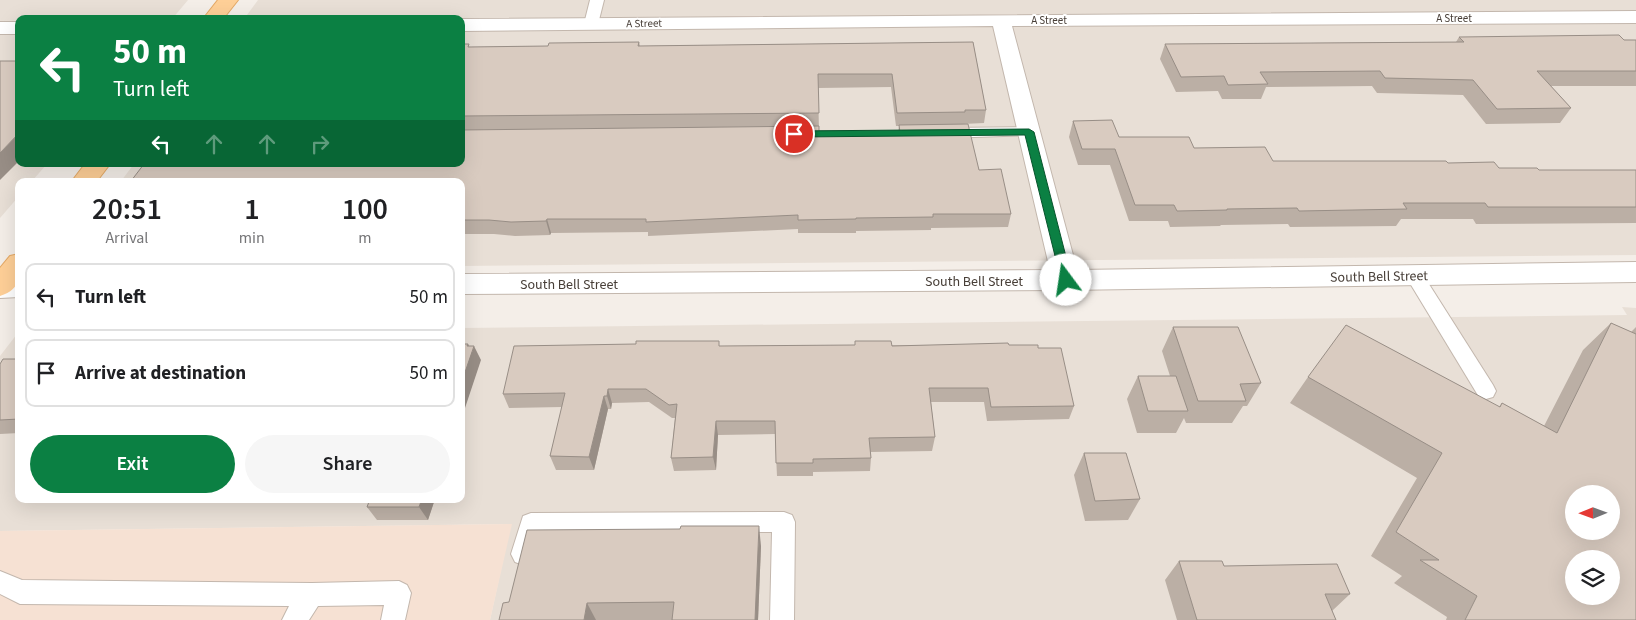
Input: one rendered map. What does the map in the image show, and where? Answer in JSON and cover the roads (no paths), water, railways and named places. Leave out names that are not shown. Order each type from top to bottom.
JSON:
[{"type":"main road","points":[[216,15],[228,0]]},
{"type":"main road","points":[[86,178],[96,167]]},
{"type":"main road","points":[[0,287],[15,268]]},
{"type":"street","points":[[1128,0],[1137,19]]},
{"type":"street","name":"A Street","points":[[465,25],[1636,17]]},
{"type":"street","points":[[1001,20],[1066,280]]},
{"type":"street","points":[[0,28],[15,28]]},
{"type":"street","name":"South Bell Street","points":[[465,284],[1066,280],[1636,272]]},
{"type":"street","points":[[0,287],[15,288]]},
{"type":"lane","points":[[591,24],[597,0]]},
{"type":"lane","points":[[929,133],[1029,132]]},
{"type":"lane","points":[[1414,275],[1486,391]]},
{"type":"lane","points":[[519,572],[530,523],[784,522],[782,620]]},
{"type":"lane","points":[[0,582],[20,592],[312,595],[400,593],[393,620]]},
{"type":"lane","points":[[294,620],[312,595]]},
{"type":"lane","points":[[304,620],[312,595]]}]
